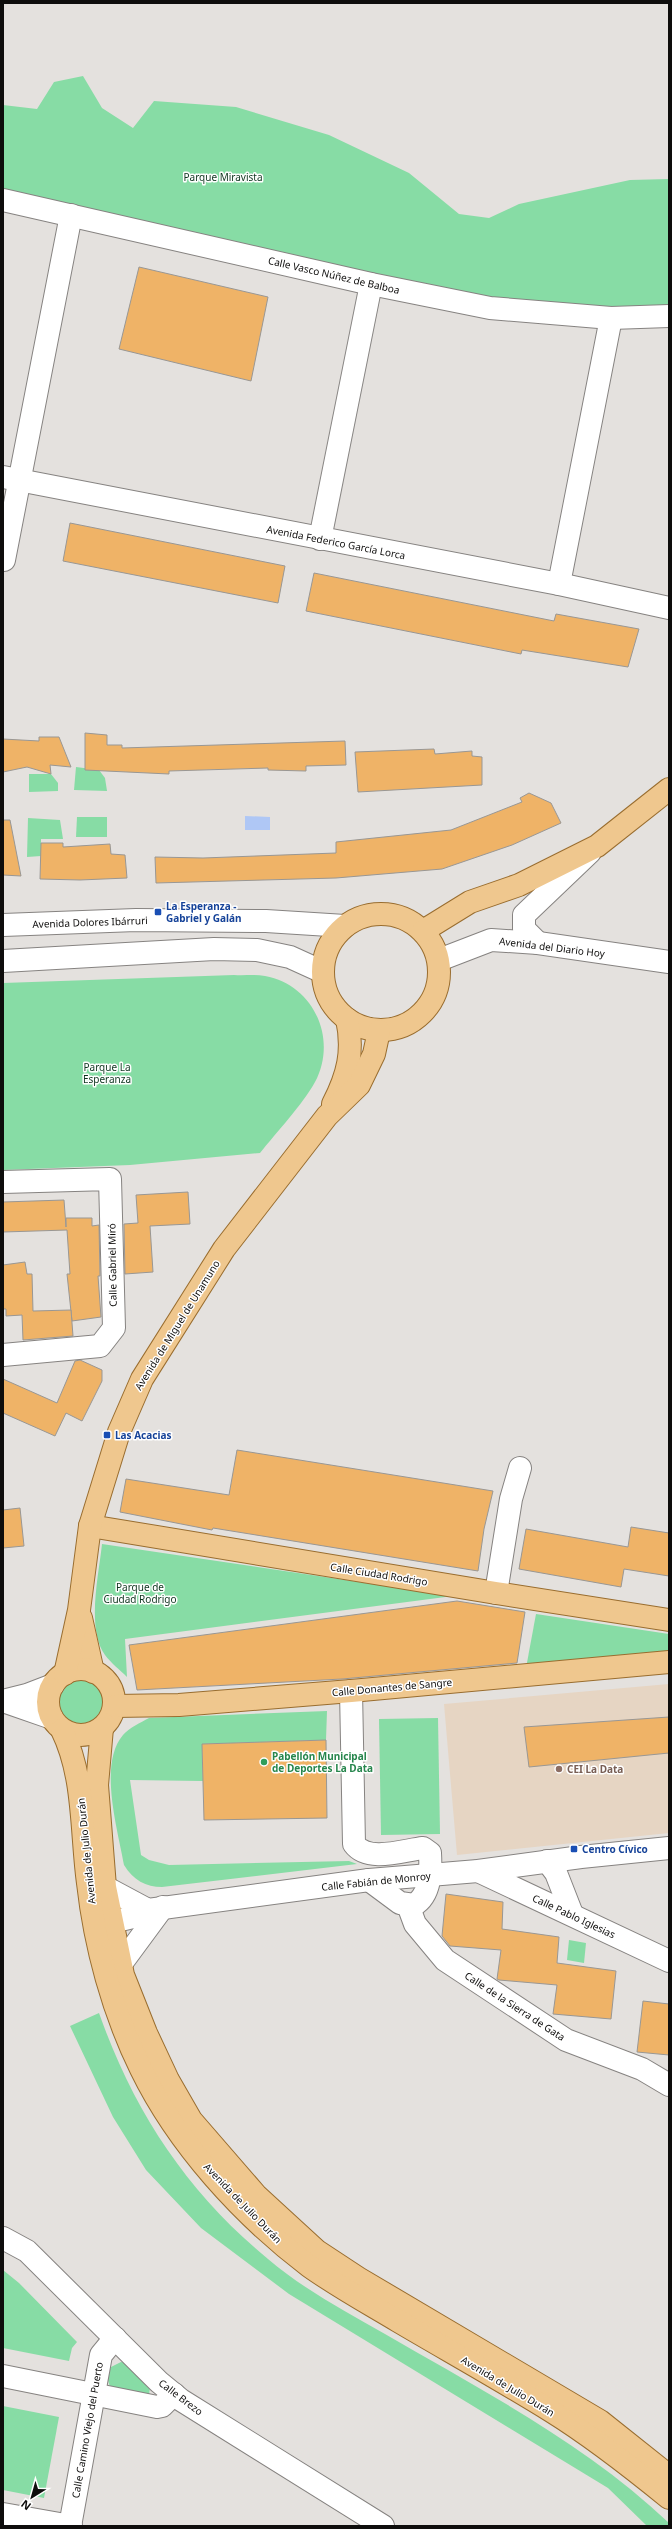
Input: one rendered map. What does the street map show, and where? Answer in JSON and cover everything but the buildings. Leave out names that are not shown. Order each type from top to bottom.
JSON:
[{"type":"main road","points":[[423,932],[470,902],[519,885],[597,846],[669,789]]},
{"type":"main road","points":[[376,914],[394,915],[410,921],[423,932],[433,945],[438,960],[440,978],[436,995],[426,1010],[408,1024],[397,1029],[379,1031],[362,1028],[347,1019],[331,1001],[326,990],[323,972],[326,955],[333,939],[345,926],[360,918],[376,914]]},
{"type":"main road","name":"Avenida de Miguel de Unamuno","points":[[327,1116],[349,1068],[351,1040],[347,1019]]},
{"type":"main road","name":"Avenida de Miguel de Unamuno","points":[[59,1679],[79,1610],[90,1526],[118,1432],[142,1379],[224,1249],[327,1116],[359,1085],[374,1054],[379,1031]]},
{"type":"main road","name":"Calle Ciudad Rodrigo","points":[[90,1526],[496,1594],[669,1620]]},
{"type":"main road","name":"Avenida de Miguel de Unamuno","points":[[79,1610],[93,1672]]},
{"type":"main road","name":"Calle Donantes de Sangre","points":[[115,1706],[179,1705],[669,1662]]},
{"type":"main road","points":[[74,1670],[93,1672],[102,1677],[113,1692],[115,1706],[108,1721],[102,1728],[92,1734],[81,1736],[57,1724],[48,1707],[49,1695],[59,1679],[74,1670]]},
{"type":"main road","name":"Avenida de Julio Durán","points":[[57,1724],[75,1760],[96,1886],[112,1922],[123,1976],[146,2033],[168,2080],[191,2120],[256,2196],[317,2251],[358,2278],[600,2421],[669,2476]]},
{"type":"main road","name":"Avenida de Julio Durán","points":[[102,1728],[97,1784],[96,1886],[93,1911],[104,1969],[140,2068],[167,2114],[188,2144],[249,2212],[268,2231],[312,2268],[349,2292],[572,2425],[669,2498]]},
{"type":"street","name":"Calle Vasco Núñez de Balboa","points":[[3,200],[371,284],[490,308],[611,318],[669,316]]},
{"type":"street","points":[[4,560],[11,479],[71,215]]},
{"type":"street","points":[[320,539],[371,284]]},
{"type":"street","points":[[559,584],[611,318]]},
{"type":"street","name":"Avenida Federico García Lorca","points":[[11,479],[559,584],[669,608]]},
{"type":"street","points":[[538,943],[524,929],[524,916],[597,846]]},
{"type":"street","name":"Avenida Dolores Ibárruri","points":[[3,925],[136,920],[266,921],[345,926]]},
{"type":"street","name":"Avenida del Diario Hoy","points":[[438,960],[492,940],[538,943],[669,962]]},
{"type":"street","points":[[3,961],[214,949],[257,950],[290,958],[323,972]]},
{"type":"street","name":"Calle Gabriel Miró","points":[[3,1182],[110,1179],[114,1328],[100,1346],[3,1354]]},
{"type":"street","points":[[496,1594],[511,1499],[520,1468]]},
{"type":"street","points":[[3,1701],[27,1695],[59,1679]]},
{"type":"street","points":[[351,1691],[354,1844],[361,1851],[375,1854],[423,1848],[430,1853],[431,1875],[420,1902],[408,1906],[369,1880]]},
{"type":"street","points":[[3,1701],[57,1724]]},
{"type":"street","name":"Calle Fabián de Monroy","points":[[112,1922],[133,1917],[156,1908],[369,1880],[478,1871],[581,1857],[669,1848]]},
{"type":"street","points":[[560,1888],[581,1857]]},
{"type":"street","points":[[530,1895],[523,1882],[525,1873],[540,1862],[556,1873],[560,1888],[572,1914]]},
{"type":"street","name":"Calle Pablo Iglesias","points":[[478,1871],[669,1961]]},
{"type":"street","points":[[96,1886],[156,1908],[121,1964]]},
{"type":"street","name":"Calle de la Sierra de Gata","points":[[408,1906],[415,1924],[445,1960],[566,2040],[642,2070],[669,2085]]},
{"type":"street","points":[[93,1911],[112,1922]]},
{"type":"street","name":"Calle Brezo","points":[[3,2238],[27,2251],[174,2394],[207,2417],[383,2526]]},
{"type":"street","name":"Calle Camino Viejo del Puerto","points":[[70,2526],[101,2355],[115,2338]]},
{"type":"street","points":[[3,2376],[207,2417]]},
{"type":"street","points":[[157,2407],[162,2406],[174,2394]]},
{"type":"street","points":[[3,2514],[70,2526]]},
{"type":"shaded area","name":"CEI La Data","points":[[669,1684],[669,1833],[457,1855],[444,1704]]},
{"type":"green space","name":"Parque Miravista","points":[[83,76],[102,108],[133,128],[154,101],[236,107],[329,135],[409,173],[459,214],[489,218],[519,204],[630,180],[669,179],[669,316],[490,308],[3,200],[3,105],[37,109],[54,82]]},
{"type":"green space","points":[[76,767],[99,770],[105,778],[107,791],[74,790]]},
{"type":"green space","points":[[29,774],[51,774],[58,783],[58,791],[29,792]]},
{"type":"green space","points":[[77,817],[107,817],[107,837],[76,837]]},
{"type":"green space","points":[[28,818],[60,820],[63,839],[41,839],[41,856],[27,857]]},
{"type":"green space","name":"Parque La Esperanza","points":[[234,975],[265,976],[282,981],[297,990],[308,1002],[317,1016],[322,1032],[324,1049],[321,1065],[315,1082],[297,1109],[260,1153],[130,1165],[3,1170],[3,983]]},
{"type":"green space","name":"Parque de Ciudad Rodrigo","points":[[102,1544],[453,1596],[125,1639],[127,1677],[105,1655],[99,1644],[96,1631],[95,1601]]},
{"type":"green space","points":[[536,1614],[669,1634],[669,1653],[526,1668]]},
{"type":"green space","points":[[76,1676],[86,1676],[100,1683],[107,1697],[107,1707],[100,1721],[86,1728],[76,1728],[66,1724],[59,1717],[55,1707],[55,1697],[59,1687],[66,1680]]},
{"type":"green space","points":[[327,1711],[326,1740],[202,1744],[203,1781],[130,1780],[141,1855],[149,1860],[169,1865],[349,1861],[357,1864],[162,1887],[145,1884],[131,1875],[124,1865],[114,1816],[112,1798],[112,1763],[116,1747],[123,1735],[135,1725],[149,1718]]},
{"type":"green space","points":[[438,1718],[440,1834],[381,1835],[379,1719]]},
{"type":"green space","points":[[569,1940],[586,1943],[584,1963],[567,1960]]},
{"type":"green space","points":[[99,2013],[113,2049],[146,2117],[188,2178],[212,2206],[239,2233],[281,2270],[310,2290],[533,2420],[569,2444],[637,2495],[669,2523],[669,2526],[647,2526],[608,2488],[289,2294],[201,2228],[146,2170],[113,2117],[70,2026]]},
{"type":"green space","points":[[3,2270],[19,2283],[77,2342],[72,2348],[69,2361],[3,2348]]},
{"type":"green space","points":[[121,2362],[128,2363],[150,2387],[149,2395],[110,2387],[107,2377],[111,2367]]},
{"type":"green space","points":[[3,2406],[59,2417],[44,2498],[3,2490]]},
{"type":"water","points":[[245,816],[270,817],[270,830],[245,830]]},
{"type":"place","name":"La Esperanza - Gabriel y Galán","points":[[158,912]]},
{"type":"place","name":"Las Acacias","points":[[107,1435]]},
{"type":"place","name":"Pabellón Municipal de Deportes La Data","points":[[264,1762]]},
{"type":"place","name":"CEI La Data","points":[[559,1769]]},
{"type":"place","name":"Centro Cívico","points":[[574,1849]]}]
